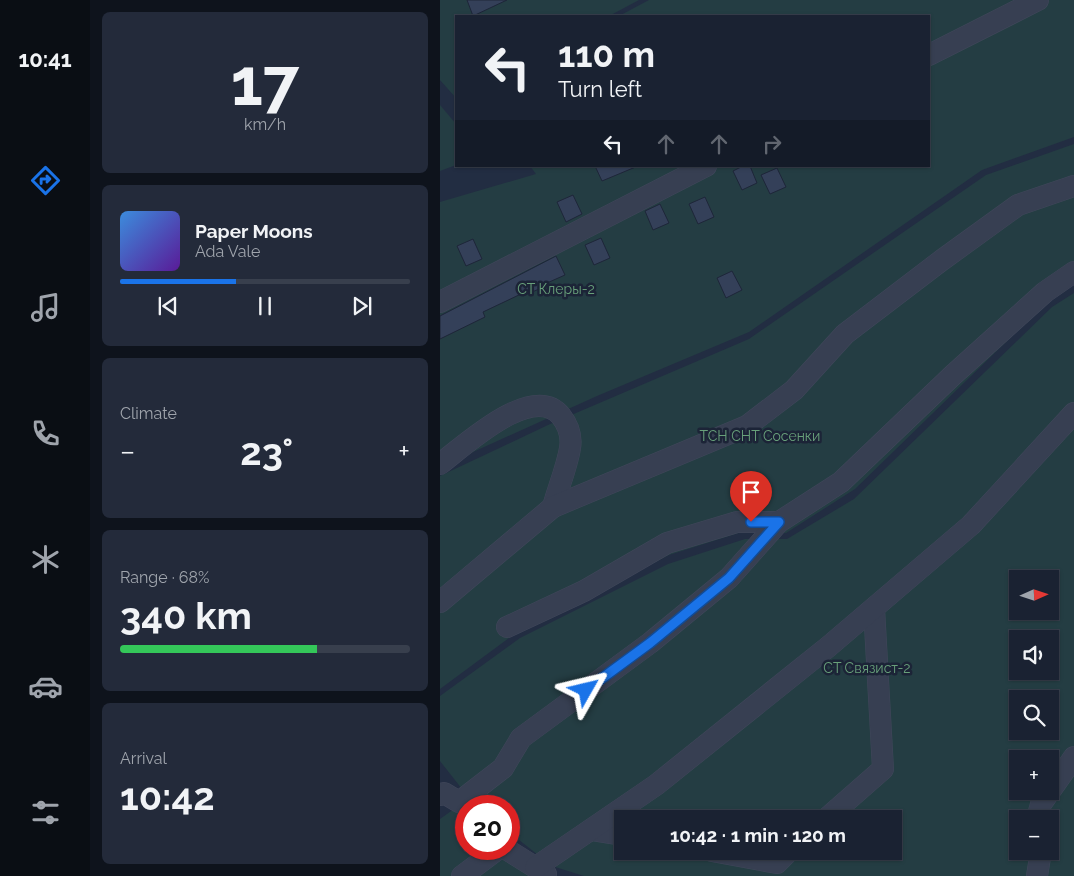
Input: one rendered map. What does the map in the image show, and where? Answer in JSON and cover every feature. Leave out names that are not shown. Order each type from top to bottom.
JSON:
[{"type":"street","points":[[930,54],[1038,0]]},
{"type":"street","points":[[440,302],[704,167]]},
{"type":"street","points":[[440,602],[553,507],[747,426],[794,390],[845,334],[942,260],[1018,205],[1074,186]]},
{"type":"street","points":[[465,795],[503,768],[521,738],[650,643],[729,578],[779,522],[841,482],[953,375],[1044,292],[1074,272]]},
{"type":"street","points":[[440,464],[500,418],[534,406],[547,406],[558,413],[566,423],[570,436],[570,449],[553,507]]},
{"type":"street","points":[[520,858],[542,872],[591,830],[656,785],[874,608],[971,525],[1074,413]]},
{"type":"street","points":[[507,627],[584,591],[667,544],[737,522],[779,522]]},
{"type":"street","points":[[836,810],[883,769],[874,608]]},
{"type":"street","points":[[1039,810],[1041,804],[1074,757]]},
{"type":"street","points":[[591,830],[614,834]]},
{"type":"street","points":[[462,876],[483,860]]},
{"type":"street","points":[[761,860],[777,863],[780,860]]},
{"type":"street","points":[[1036,876],[1039,860]]},
{"type":"green space","points":[[440,0],[639,0],[611,15],[455,15],[455,97],[440,80]]},
{"type":"green space","name":"СТ Клеры-2","points":[[649,0],[1074,0],[1074,137],[982,170],[749,332],[597,396],[440,467],[440,202],[536,174],[531,167],[930,167],[930,15],[621,15]]},
{"type":"green space","points":[[440,105],[455,123],[455,165],[440,171]]},
{"type":"green space","name":"ТСН СНТ Сосенки","points":[[1074,144],[1074,285],[1046,303],[855,489],[786,533],[745,531],[669,555],[513,635],[440,689],[440,476],[548,425],[749,339],[986,175]]},
{"type":"green space","name":"СТ Связист-2","points":[[1074,293],[1074,876],[584,876],[552,866],[520,841],[520,795],[467,795],[440,761],[440,696],[520,638],[668,564],[745,539],[787,539],[854,499],[1052,307]]},
{"type":"green space","points":[[455,810],[455,860],[512,860],[535,876],[440,876],[440,819]]},
{"type":"building","points":[[467,0],[507,0],[475,15],[473,15]]},
{"type":"building","points":[[595,167],[636,167],[602,181]]},
{"type":"building","points":[[741,167],[750,167],[757,183],[742,190],[733,171]]},
{"type":"building","points":[[777,168],[786,187],[770,194],[761,175]]},
{"type":"building","points":[[573,195],[582,214],[566,222],[557,202]]},
{"type":"building","points":[[705,197],[714,217],[698,224],[689,204]]},
{"type":"building","points":[[660,204],[669,223],[653,230],[645,211]]},
{"type":"building","points":[[601,238],[610,258],[594,265],[585,245]]},
{"type":"building","points":[[473,239],[482,259],[466,266],[457,246]]},
{"type":"building","points":[[556,256],[565,275],[538,287],[539,289],[523,296],[521,294],[483,312],[485,317],[440,339],[440,316]]},
{"type":"building","points":[[732,271],[742,290],[726,298],[717,278]]},
{"type":"route","points":[[586,690],[650,643],[729,578],[779,522],[751,522]]}]
